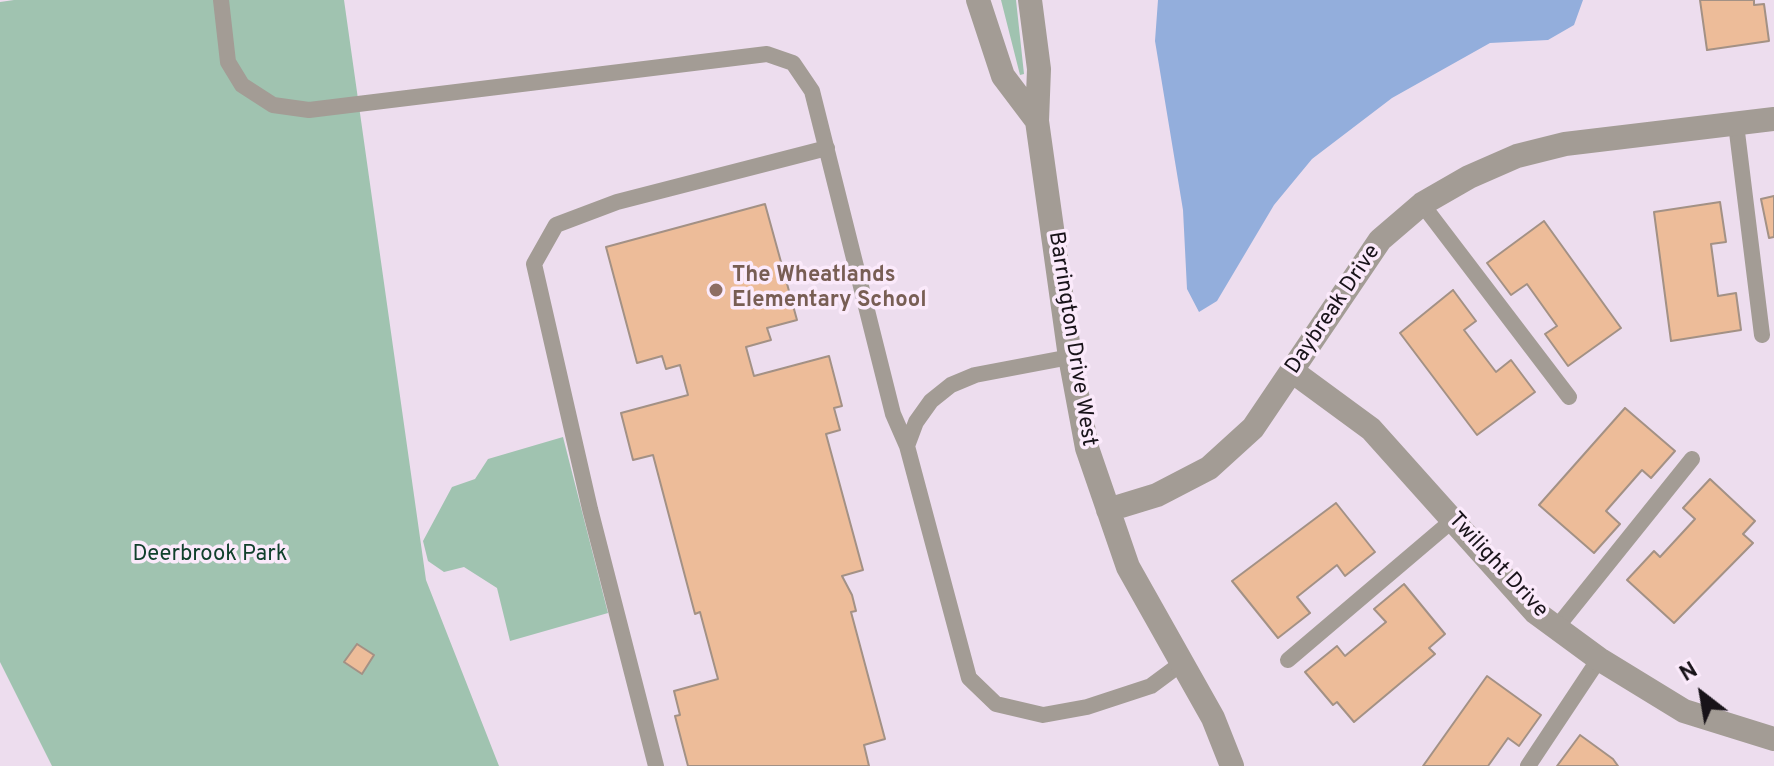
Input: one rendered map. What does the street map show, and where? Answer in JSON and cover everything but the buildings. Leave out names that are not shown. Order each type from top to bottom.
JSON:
[{"type":"street","name":"Barrington Drive West","points":[[978,0],[1003,76],[1037,121]]},
{"type":"street","name":"Barrington Drive West","points":[[1030,0],[1039,69],[1037,121],[1070,357],[1087,448],[1128,567],[1213,718],[1232,766]]},
{"type":"street","name":"Daybreak Drive","points":[[1108,510],[1157,495],[1209,468],[1253,428],[1380,240],[1422,204],[1469,177],[1517,156],[1565,144],[1774,119]]},
{"type":"street","name":"Twilight Drive","points":[[1292,371],[1371,429],[1535,612],[1599,659],[1684,711],[1774,739]]},
{"type":"lane","points":[[221,0],[228,62],[242,85],[273,105],[309,110],[767,54],[793,63],[812,91],[893,414],[907,446],[969,678],[996,704],[1043,715],[1087,707],[1151,686],[1182,663]]},
{"type":"lane","points":[[1736,124],[1762,335]]},
{"type":"lane","points":[[656,766],[590,509],[534,264],[556,225],[617,202],[827,148]]},
{"type":"lane","points":[[1422,204],[1569,397]]},
{"type":"lane","points":[[907,446],[916,422],[931,401],[951,385],[975,375],[1070,357]]},
{"type":"lane","points":[[1557,627],[1692,459]]},
{"type":"lane","points":[[1288,660],[1454,519]]},
{"type":"lane","points":[[1528,766],[1599,659]]},
{"type":"green space","name":"Deerbrook Park","points":[[344,0],[426,580],[499,766],[52,766],[0,662],[0,2]]},
{"type":"green space","points":[[1001,0],[1016,0],[1024,74],[1020,75]]},
{"type":"green space","points":[[563,437],[608,613],[510,641],[497,588],[464,567],[444,572],[428,561],[423,541],[452,487],[475,479],[488,459]]},
{"type":"water","points":[[1158,0],[1583,0],[1574,25],[1548,40],[1490,43],[1392,98],[1312,159],[1274,205],[1217,301],[1199,312],[1187,289],[1183,210],[1155,41]]},
{"type":"place","name":"The Wheatlands Elementary School","points":[[716,290]]}]
